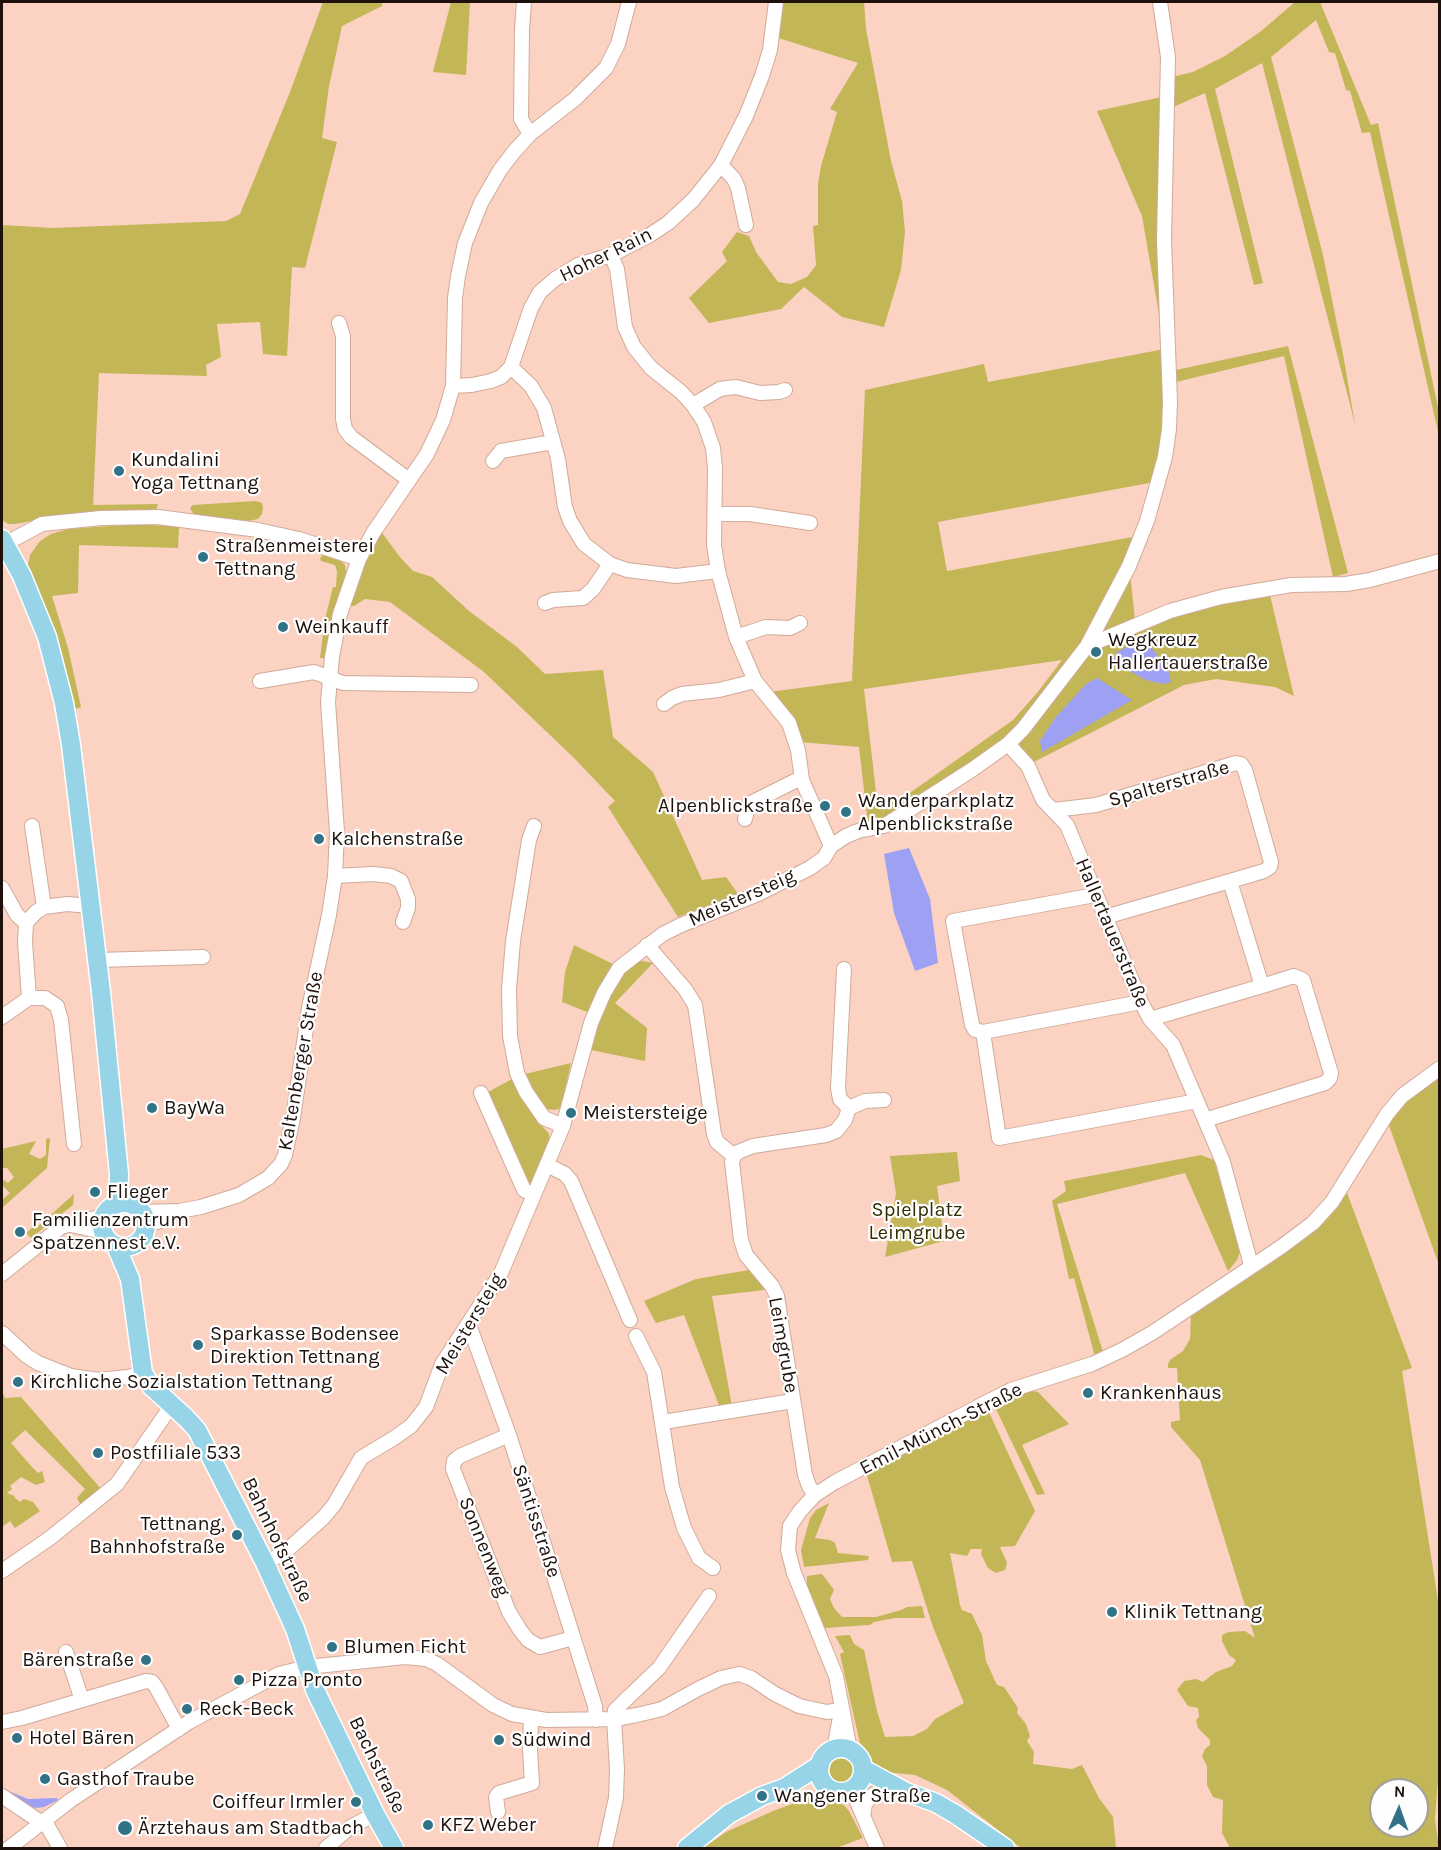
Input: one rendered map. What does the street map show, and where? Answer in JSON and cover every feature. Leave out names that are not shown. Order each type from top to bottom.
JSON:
[{"type":"main road","points":[[3,542],[22,576],[47,638],[62,692],[72,745],[120,1174],[143,1236],[136,1244],[130,1279]]},
{"type":"main road","points":[[134,1211],[109,1209],[103,1225],[108,1240],[116,1246],[130,1279],[143,1373]]},
{"type":"main road","points":[[116,1246],[125,1247],[136,1244]]},
{"type":"main road","name":"Bahnhofstraße","points":[[143,1373],[151,1386],[197,1430],[265,1563],[295,1629],[307,1666]]},
{"type":"main road","name":"Bachstraße","points":[[307,1666],[315,1690],[394,1848]]},
{"type":"main road","points":[[687,1848],[729,1814],[762,1796],[784,1788],[820,1765],[825,1756],[842,1750],[860,1759],[863,1769],[862,1779],[854,1789]]},
{"type":"main road","points":[[820,1765],[820,1776],[825,1786],[835,1792],[854,1789],[897,1791],[936,1803],[1005,1848]]},
{"type":"main road","points":[[863,1769],[897,1791]]},
{"type":"main road","points":[[784,1788],[825,1786]]},
{"type":"street","points":[[524,2],[521,40],[521,119],[530,134]]},
{"type":"street","name":"Kaltenberger Straße","points":[[134,1211],[176,1212],[201,1208],[239,1195],[268,1178],[281,1164],[289,1143],[309,1008],[335,876],[338,832],[329,721],[332,657],[340,614],[359,559],[373,532],[435,439],[453,386],[455,298],[465,243],[481,202],[500,170],[530,134],[575,99],[606,68],[618,44],[629,2]]},
{"type":"street","name":"Hoher Rain","points":[[511,368],[524,326],[540,292],[566,271],[635,244],[668,223],[693,200],[721,165],[746,116],[762,76],[770,50],[776,2]]},
{"type":"street","name":"Meistersteig","points":[[265,1563],[284,1553],[334,1505],[361,1458],[411,1426],[420,1416],[432,1394],[442,1364],[501,1273],[563,1126],[591,1023],[604,993],[619,968],[647,945],[681,925],[758,894],[810,868],[824,858],[831,846],[846,836],[884,826],[1008,744],[1030,720],[1087,646],[1129,566],[1147,521],[1165,457],[1169,429],[1164,240],[1168,57],[1160,2]]},
{"type":"street","points":[[721,165],[734,179],[738,188],[746,225]]},
{"type":"street","points":[[610,255],[617,269],[626,327],[634,347],[651,368],[681,392],[704,422],[713,448],[715,468],[714,545],[718,571],[735,637],[755,681],[789,723],[798,750],[802,780],[831,846]]},
{"type":"street","points":[[339,323],[343,336],[345,429],[351,437],[409,480]]},
{"type":"street","points":[[453,386],[491,381],[501,377],[511,368],[531,386],[544,408],[558,459],[562,497],[570,521],[584,544],[610,564],[627,570],[667,575],[718,571]]},
{"type":"street","points":[[693,405],[720,389],[736,387],[760,393],[785,390]]},
{"type":"street","points":[[493,461],[501,451],[553,442]]},
{"type":"street","points":[[714,514],[750,514],[810,523]]},
{"type":"street","points":[[3,542],[42,524],[101,518],[158,517],[267,532],[299,539],[359,559]]},
{"type":"street","points":[[1087,646],[1162,614],[1221,597],[1291,585],[1347,584],[1440,561]]},
{"type":"street","points":[[545,603],[583,597],[593,589],[610,564]]},
{"type":"street","points":[[735,637],[766,627],[790,628],[800,623]]},
{"type":"street","points":[[260,681],[314,672],[343,683],[471,685]]},
{"type":"street","points":[[664,704],[682,694],[719,690],[755,681]]},
{"type":"street","name":"Hallertauerstraße","points":[[1008,744],[1028,766],[1048,807],[1054,810],[1067,825],[1141,1002],[1150,1019],[1173,1045],[1223,1162],[1251,1265]]},
{"type":"street","name":"Spalterstraße","points":[[1054,810],[1096,805],[1236,763],[1241,764],[1245,770],[1271,862],[1270,867],[1264,871],[1105,917]]},
{"type":"street","points":[[745,819],[749,804],[795,781],[802,780]]},
{"type":"street","points":[[32,826],[44,907]]},
{"type":"street","points":[[534,826],[529,840],[513,941],[509,989],[510,1036],[517,1073],[526,1092],[544,1118],[563,1126]]},
{"type":"street","points":[[335,876],[373,874],[391,876],[400,881],[408,899],[408,908],[403,922]]},
{"type":"street","points":[[1230,881],[1262,986]]},
{"type":"street","points":[[2,888],[17,915],[26,923]]},
{"type":"street","points":[[1095,895],[953,921],[972,1025],[975,1030],[983,1032],[1141,1002]]},
{"type":"street","points":[[29,998],[26,923],[44,907],[67,904],[90,906]]},
{"type":"street","points":[[647,945],[686,989],[695,1005],[714,1134],[717,1142],[734,1156],[753,1146],[826,1135],[836,1131],[845,1120],[849,1108],[866,1101],[884,1100]]},
{"type":"street","points":[[97,960],[203,957]]},
{"type":"street","points":[[844,969],[838,1088],[840,1099],[849,1108]]},
{"type":"street","points":[[1150,1019],[1294,976],[1303,980],[1330,1066],[1330,1078],[1325,1083],[1205,1120]]},
{"type":"street","points":[[2,1017],[29,998],[45,998],[57,1006],[60,1013],[74,1144]]},
{"type":"street","points":[[983,1032],[999,1138],[1197,1101]]},
{"type":"street","name":"Emil-Münch-Straße","points":[[842,1750],[841,1710],[836,1676],[794,1573],[788,1550],[792,1523],[800,1511],[815,1496],[862,1467],[1011,1390],[1092,1364],[1122,1350],[1178,1316],[1301,1233],[1332,1202],[1384,1119],[1402,1096],[1440,1068]]},
{"type":"street","points":[[481,1093],[524,1190],[533,1195]]},
{"type":"street","name":"Leimgrube","points":[[734,1156],[732,1170],[741,1240],[746,1255],[772,1286],[777,1296],[805,1474],[815,1496]]},
{"type":"street","points":[[547,1165],[565,1174],[571,1180],[630,1320]]},
{"type":"street","points":[[2,1274],[61,1227],[85,1220],[103,1225]]},
{"type":"street","name":"Säntisstraße","points":[[469,1325],[509,1436],[595,1706],[596,1720]]},
{"type":"street","points":[[2,1333],[38,1363],[71,1376],[99,1380],[143,1373]]},
{"type":"street","points":[[636,1336],[654,1372],[672,1486],[684,1528],[699,1558],[713,1568]]},
{"type":"street","points":[[663,1422],[793,1401]]},
{"type":"street","points":[[2,1571],[58,1532],[117,1484],[172,1405]]},
{"type":"street","name":"Sonnenweg","points":[[509,1436],[460,1456],[454,1461],[453,1468],[509,1612],[519,1630],[528,1640],[540,1647],[573,1638]]},
{"type":"street","points":[[606,1848],[616,1798],[615,1710],[659,1668],[709,1596]]},
{"type":"street","points":[[66,1652],[82,1700]]},
{"type":"street","points":[[9,1848],[71,1800],[179,1729],[279,1674],[307,1666],[405,1657],[426,1659],[438,1664],[493,1705],[512,1714],[531,1719],[596,1720],[638,1715],[662,1709],[721,1678],[739,1674],[751,1678],[799,1706],[827,1712],[841,1710]]},
{"type":"street","points":[[2,1722],[146,1681],[152,1682],[179,1729]]},
{"type":"street","points":[[498,1812],[496,1797],[499,1792],[532,1783],[531,1719]]},
{"type":"street","points":[[854,1789],[877,1848]]},
{"type":"street","points":[[863,1816],[865,1804],[871,1796],[878,1792],[897,1791]]},
{"type":"street","points":[[2,1796],[42,1822],[55,1837],[60,1848]]},
{"type":"street","points":[[326,1848],[349,1828],[375,1814]]},
{"type":"green space","points":[[323,2],[382,2],[382,6],[342,26],[329,86],[322,138],[337,142],[305,268],[292,267],[287,356],[263,354],[260,322],[217,324],[221,357],[206,365],[207,376],[99,373],[93,505],[158,504],[156,511],[61,516],[8,524],[2,520],[2,225],[53,228],[226,221],[240,214],[290,92]]},
{"type":"green space","points":[[451,2],[470,2],[466,75],[433,72]]},
{"type":"green space","points":[[780,2],[864,2],[866,29],[891,161],[902,201],[905,232],[901,270],[884,327],[842,317],[804,287],[781,309],[709,323],[689,298],[727,261],[722,252],[737,232],[749,236],[756,252],[778,282],[791,284],[807,277],[816,265],[813,226],[818,225],[818,184],[837,112],[830,109],[858,63],[775,37]]},
{"type":"green space","points":[[1295,2],[1320,2],[1371,125],[1378,123],[1439,412],[1439,436],[1370,132],[1362,133],[1350,91],[1346,90],[1335,53],[1329,52],[1316,20],[1271,57],[1323,255],[1355,424],[1262,63],[1215,89],[1263,283],[1254,285],[1205,93],[1171,108],[1172,77],[1193,72],[1225,56],[1260,32]]},
{"type":"green space","points":[[1166,96],[1167,411],[1155,482],[938,522],[947,571],[1138,536],[1088,635],[1047,695],[1008,736],[987,753],[881,821],[868,824],[859,747],[800,742],[769,692],[852,681],[865,390],[984,364],[988,382],[1165,349],[1142,216],[1097,111]],"holes":[[[1062,660],[1013,720],[904,797],[877,800],[864,689]]]},
{"type":"green space","points":[[1288,346],[1348,573],[1333,577],[1284,356],[1176,382],[1176,370]]},
{"type":"green space","points":[[256,501],[262,503],[262,514],[258,519],[248,521],[194,515],[190,508],[193,505]]},
{"type":"green space","points":[[139,524],[179,527],[178,548],[79,545],[78,593],[52,596],[68,648],[81,707],[71,711],[48,622],[28,565],[30,555],[40,541],[51,534],[68,529]]},
{"type":"green space","points":[[380,530],[413,571],[432,577],[469,611],[517,647],[545,674],[603,670],[613,737],[653,772],[702,880],[726,877],[738,894],[678,917],[608,807],[615,801],[573,757],[484,672],[390,602],[365,599],[354,606],[347,606]]},
{"type":"green space","points":[[323,555],[341,561],[345,565],[346,573],[331,622],[325,658],[320,658],[325,619],[333,587],[336,587],[337,571],[335,565],[321,561],[320,558]]},
{"type":"green space","points":[[1130,573],[1135,620],[1104,634],[1097,630]]},
{"type":"green space","points":[[1269,591],[1294,696],[1275,687],[1216,679],[1184,685],[1032,763],[1015,743],[1093,648],[1158,619]]},
{"type":"green space","points":[[574,945],[615,965],[587,1012],[562,1002],[565,972]]},
{"type":"green space","points":[[635,962],[653,963],[615,1003],[647,1028],[645,1061],[586,1049],[594,1023],[627,967]]},
{"type":"green space","points":[[571,1063],[561,1108],[546,1109],[541,1105],[525,1074]]},
{"type":"green space","points":[[1439,1071],[1439,1265],[1387,1120],[1402,1102]]},
{"type":"green space","points":[[514,1078],[537,1120],[549,1134],[529,1187],[526,1185],[488,1092]]},
{"type":"green space","points":[[50,1138],[47,1168],[2,1208],[2,1200],[10,1193],[2,1183],[4,1180],[8,1183],[14,1177],[7,1168],[3,1168],[2,1149],[36,1141],[29,1154],[40,1159],[46,1155],[46,1139]]},
{"type":"green space","name":"Spielplatz Leimgrube","points":[[957,1152],[960,1181],[937,1186],[944,1241],[885,1257],[896,1193],[890,1156]]},
{"type":"green space","points":[[1201,1155],[1214,1160],[1240,1252],[1228,1271],[1185,1173],[1057,1204],[1103,1352],[1095,1357],[1074,1278],[1069,1279],[1052,1201],[1066,1191],[1064,1181]]},
{"type":"green space","points":[[1346,1190],[1412,1368],[1402,1371],[1439,1607],[1440,1754],[1435,1819],[1439,1848],[1230,1848],[1222,1833],[1223,1800],[1213,1797],[1207,1785],[1207,1766],[1202,1756],[1210,1745],[1210,1740],[1198,1728],[1196,1720],[1199,1717],[1198,1708],[1188,1706],[1177,1690],[1184,1681],[1196,1679],[1203,1682],[1216,1672],[1232,1666],[1236,1660],[1229,1655],[1222,1641],[1222,1635],[1245,1631],[1255,1638],[1200,1460],[1171,1427],[1171,1422],[1180,1420],[1177,1368],[1168,1368],[1168,1364],[1183,1351],[1190,1339],[1191,1315]]},
{"type":"green space","points":[[74,1194],[73,1205],[31,1238],[26,1233],[33,1227],[35,1229]]},
{"type":"green space","points":[[749,1270],[765,1290],[712,1296],[732,1406],[720,1408],[684,1315],[656,1323],[644,1301],[696,1279]]},
{"type":"green space","points":[[1028,1390],[1038,1392],[1069,1424],[1022,1445],[1045,1494],[1037,1495],[996,1409],[1012,1396]]},
{"type":"green space","points":[[2,1391],[5,1398],[21,1397],[102,1490],[82,1508],[77,1498],[85,1489],[25,1430],[11,1443],[38,1473],[42,1471],[45,1482],[36,1485],[21,1477],[10,1486],[12,1489],[7,1493],[15,1496],[20,1502],[24,1499],[33,1502],[40,1511],[15,1528],[10,1521],[2,1527]]},
{"type":"green space","points":[[987,1408],[1035,1511],[1015,1546],[1000,1547],[1007,1563],[1005,1570],[996,1573],[988,1568],[981,1554],[982,1549],[971,1549],[967,1556],[950,1553],[960,1605],[962,1610],[972,1614],[982,1635],[986,1661],[997,1685],[1004,1687],[1018,1708],[1017,1713],[1026,1724],[1030,1736],[1027,1741],[1034,1752],[1033,1764],[1072,1769],[1082,1765],[1099,1798],[1113,1817],[1116,1848],[1021,1848],[947,1790],[915,1775],[886,1772],[876,1766],[861,1748],[840,1654],[844,1652],[835,1636],[850,1635],[854,1644],[864,1650],[885,1737],[913,1736],[927,1729],[935,1719],[964,1703],[933,1627],[912,1561],[892,1562],[866,1472]]},
{"type":"green space","points":[[829,1503],[815,1538],[835,1543],[838,1553],[869,1556],[868,1560],[804,1567],[801,1550],[810,1518],[816,1510]]},
{"type":"green space","points":[[822,1574],[834,1590],[830,1599],[842,1617],[876,1617],[907,1607],[922,1606],[925,1618],[895,1618],[874,1622],[870,1625],[825,1628],[807,1588],[807,1576]]},
{"type":"green space","points":[[841,1754],[852,1759],[857,1770],[852,1781],[841,1786],[830,1781],[825,1770],[830,1759]]},
{"type":"green space","points":[[811,1797],[823,1797],[844,1805],[863,1838],[836,1848],[703,1848],[726,1832]]},
{"type":"water","points":[[1140,640],[1151,647],[1168,669],[1171,682],[1163,684],[1146,680],[1113,660],[1117,652]]},
{"type":"water","points":[[1097,678],[1132,700],[1042,752],[1040,741],[1055,718],[1086,684]]},
{"type":"water","points":[[909,848],[930,899],[938,963],[915,971],[894,913],[884,854]]},
{"type":"water","points":[[11,1792],[28,1799],[57,1798],[58,1800],[37,1808],[28,1806],[10,1795]]},
{"type":"place","name":"Kundalini Yoga Tettnang","points":[[119,471]]},
{"type":"place","name":"Straßenmeisterei Tettnang","points":[[203,557]]},
{"type":"place","name":"Weinkauff","points":[[283,627]]},
{"type":"place","name":"Wegkreuz Hallertauerstraße","points":[[1096,652]]},
{"type":"place","name":"Alpenblickstraße","points":[[825,806]]},
{"type":"place","name":"Wanderparkplatz Alpenblickstraße","points":[[846,812]]},
{"type":"place","name":"Kalchenstraße","points":[[319,839]]},
{"type":"place","name":"BayWa","points":[[152,1108]]},
{"type":"place","name":"Meistersteige","points":[[571,1113]]},
{"type":"place","name":"Flieger","points":[[95,1192]]},
{"type":"place","name":"Familienzentrum Spatzennest e.V.","points":[[20,1232]]},
{"type":"place","name":"Sparkasse Bodensee Direktion Tettnang","points":[[198,1345]]},
{"type":"place","name":"Kirchliche Sozialstation Tettnang","points":[[18,1382]]},
{"type":"place","name":"Krankenhaus","points":[[1088,1393]]},
{"type":"place","name":"Postfiliale 533","points":[[98,1453]]},
{"type":"place","name":"Tettnang, Bahnhofstraße","points":[[237,1535]]},
{"type":"place","name":"Klinik Tettnang","points":[[1112,1612]]},
{"type":"place","name":"Blumen Ficht","points":[[332,1647]]},
{"type":"place","name":"Bärenstraße","points":[[146,1660]]},
{"type":"place","name":"Pizza Pronto","points":[[239,1680]]},
{"type":"place","name":"Reck-Beck","points":[[187,1709]]},
{"type":"place","name":"Hotel Bären","points":[[17,1738]]},
{"type":"place","name":"Südwind","points":[[499,1740]]},
{"type":"place","name":"Gasthof Traube","points":[[45,1779]]},
{"type":"place","name":"Wangener Straße","points":[[762,1796]]},
{"type":"place","name":"Coiffeur Irmler","points":[[356,1802]]},
{"type":"place","name":"KFZ Weber","points":[[428,1825]]},
{"type":"place","name":"Ärztehaus am Stadtbach","points":[[125,1828]]}]
